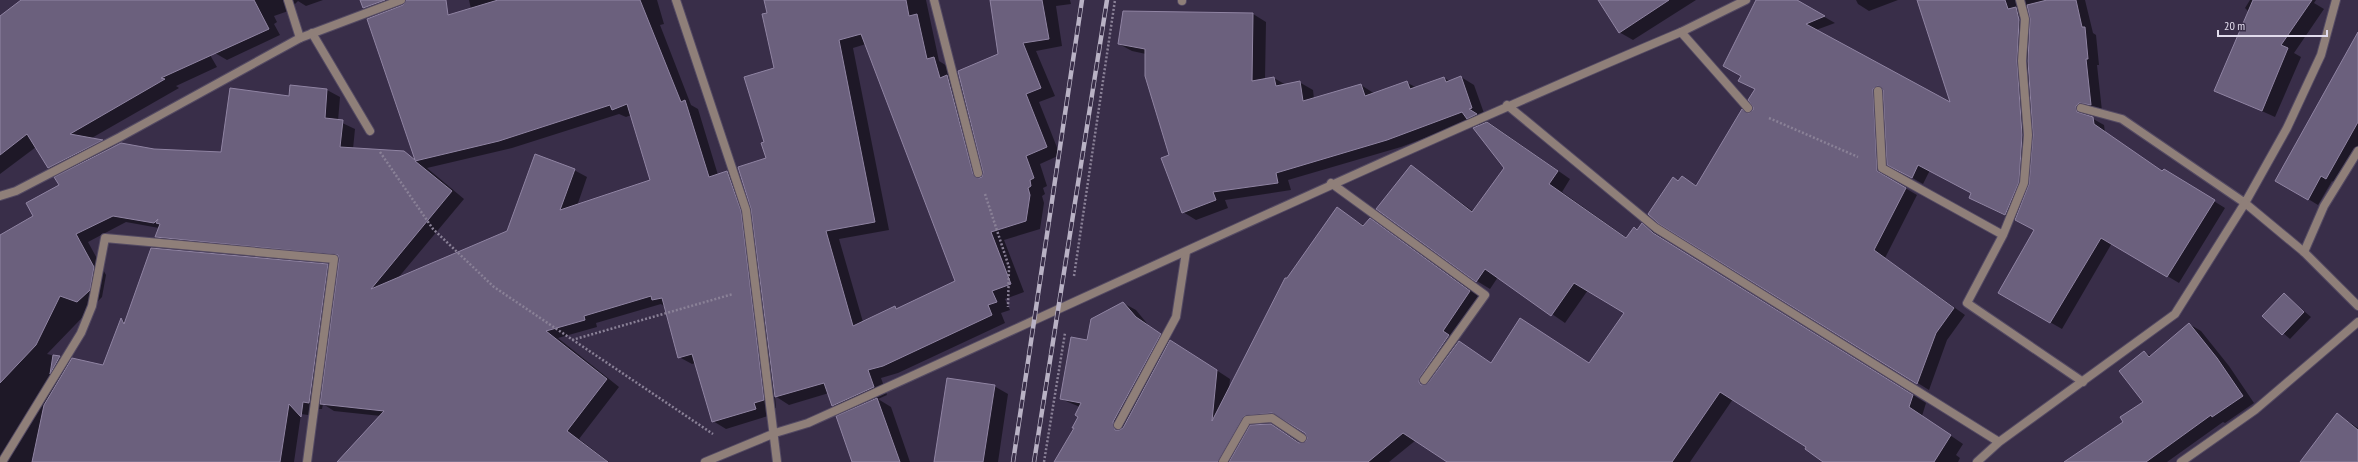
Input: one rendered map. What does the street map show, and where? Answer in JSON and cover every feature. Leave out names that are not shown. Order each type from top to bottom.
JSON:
[{"type":"street","points":[[288,0],[300,38]]},
{"type":"street","points":[[0,196],[16,191],[120,137],[300,38],[401,0]]},
{"type":"street","points":[[676,0],[746,210],[754,288],[775,433],[777,462]]},
{"type":"street","points":[[934,0],[978,173]]},
{"type":"street","points":[[705,462],[775,433],[808,423],[1069,306],[1331,183],[1507,105],[1681,32],[1746,0]]},
{"type":"street","points":[[2020,0],[2025,19],[2022,61],[2028,135],[2024,183],[2003,235],[1967,303],[2083,382]]},
{"type":"street","points":[[1977,462],[1999,442],[2175,314],[2245,203],[2287,128],[2321,55],[2336,0]]},
{"type":"street","points":[[1681,32],[1748,108]]},
{"type":"street","points":[[312,33],[370,130]]},
{"type":"street","points":[[1878,91],[1882,168],[2003,235]]},
{"type":"street","points":[[1507,105],[1656,228],[1999,442]]},
{"type":"street","points":[[2081,108],[2122,119],[2245,203],[2304,252],[2358,306]]},
{"type":"street","points":[[2304,252],[2324,206],[2358,151]]},
{"type":"street","points":[[1331,183],[1485,295],[1424,380]]},
{"type":"street","points":[[2,462],[82,333],[92,306],[105,238],[334,259],[307,462]]},
{"type":"street","points":[[1118,425],[1176,317],[1186,252]]},
{"type":"street","points":[[2181,462],[2255,410],[2358,322]]},
{"type":"street","points":[[1223,462],[1247,420],[1272,418],[1302,438]]},
{"type":"path","points":[[1044,462],[1116,0]]},
{"type":"path","points":[[1748,108],[1882,168]]},
{"type":"path","points":[[370,130],[372,142],[433,229],[494,286],[712,433],[726,454]]},
{"type":"path","points":[[978,173],[1009,267],[1007,333]]},
{"type":"path","points":[[572,340],[754,288]]},
{"type":"building","points":[[21,0],[254,0],[269,29],[161,78],[165,79],[70,134],[103,140],[48,168],[27,134],[0,155],[0,16]]},
{"type":"building","points":[[360,0],[385,0],[363,8]]},
{"type":"building","points":[[406,0],[446,0],[448,15],[498,0],[640,0],[681,102],[685,100],[709,177],[727,171],[741,211],[764,400],[754,403],[756,409],[712,422],[692,354],[678,358],[662,298],[652,300],[651,296],[584,316],[585,320],[546,331],[607,379],[567,431],[608,462],[337,462],[384,411],[320,404],[339,260],[338,255],[155,237],[160,224],[156,223],[158,219],[154,223],[113,216],[76,234],[94,267],[90,290],[77,302],[60,296],[36,345],[0,383],[0,235],[33,216],[26,203],[59,185],[54,177],[121,143],[154,149],[221,152],[230,88],[289,96],[290,85],[327,89],[325,118],[343,120],[340,147],[404,151],[415,160],[367,19],[403,5]],"holes":[[[627,104],[650,180],[560,210],[575,169],[535,154],[507,231],[371,289],[452,191],[415,161],[499,141],[610,105],[612,110]]]},
{"type":"building","points":[[764,0],[906,0],[909,16],[917,14],[927,59],[934,57],[940,78],[947,75],[973,174],[979,178],[982,177],[983,172],[958,71],[998,54],[990,0],[1042,0],[1049,39],[1023,43],[1041,88],[1026,94],[1047,147],[1026,156],[1034,178],[1030,180],[1031,186],[1028,188],[1030,195],[1026,221],[991,232],[1011,284],[992,291],[997,302],[988,305],[992,315],[883,366],[868,370],[874,387],[832,406],[824,383],[775,397],[751,209],[738,167],[766,158],[761,143],[764,142],[744,77],[774,68],[762,14],[767,13]],"holes":[[[861,34],[955,281],[896,309],[895,306],[853,326],[826,231],[875,222],[839,40]]]},
{"type":"building","points":[[1598,0],[1669,0],[1619,33]]},
{"type":"building","points":[[1756,0],[1797,0],[1825,16],[1806,24],[1950,102],[1917,0],[2005,0],[2008,9],[2016,7],[2019,20],[2017,61],[2022,135],[2019,182],[2005,215],[1969,198],[1971,193],[1918,165],[1912,178],[1887,165],[1883,90],[1878,86],[1873,89],[1877,171],[1906,188],[1874,250],[1954,308],[1936,333],[1917,384],[1659,224],[1648,214],[1673,177],[1678,181],[1682,176],[1696,186],[1742,109],[1749,113],[1753,110],[1753,107],[1748,100],[1755,89],[1738,81],[1741,76],[1723,66]]},
{"type":"building","points":[[2047,0],[2076,0],[2082,27],[2085,27],[2088,59],[2086,59],[2091,105],[2079,103],[2076,106],[2077,112],[2093,117],[2094,124],[2162,171],[2164,169],[2215,200],[2167,277],[2101,238],[2050,323],[1998,293],[2034,230],[2015,220],[2029,184],[2033,135],[2028,61],[2030,19],[2027,5]]},
{"type":"building","points":[[2253,0],[2312,0],[2281,45],[2288,48],[2262,111],[2214,91]]},
{"type":"building","points":[[1123,11],[1253,13],[1252,81],[1274,77],[1276,86],[1300,81],[1303,101],[1361,84],[1365,96],[1407,81],[1410,89],[1444,77],[1446,82],[1461,76],[1472,108],[1469,109],[1477,114],[1467,119],[1462,112],[1387,140],[1276,173],[1278,183],[1213,192],[1216,200],[1182,213],[1161,158],[1169,155],[1145,76],[1145,49],[1118,44]]},
{"type":"building","points":[[2358,32],[2358,122],[2326,179],[2321,176],[2308,200],[2275,181]]},
{"type":"building","points":[[1487,122],[1558,171],[1549,184],[1626,238],[1634,227],[1637,230],[1642,223],[1653,233],[1913,395],[1909,407],[1951,435],[1934,462],[1823,462],[1805,449],[1806,447],[1720,392],[1672,462],[1447,462],[1403,433],[1368,462],[1229,462],[1250,425],[1271,424],[1299,443],[1306,441],[1307,438],[1305,433],[1272,413],[1244,416],[1218,462],[1054,462],[1074,428],[1072,428],[1078,417],[1075,415],[1081,403],[1060,399],[1071,337],[1087,340],[1091,319],[1123,302],[1136,317],[1161,334],[1113,422],[1115,430],[1123,428],[1170,340],[1217,370],[1212,421],[1285,278],[1287,278],[1337,207],[1363,226],[1370,218],[1470,291],[1443,331],[1449,335],[1420,377],[1419,382],[1421,385],[1428,383],[1459,341],[1491,363],[1520,318],[1589,363],[1624,313],[1574,283],[1551,316],[1485,269],[1476,282],[1376,209],[1411,165],[1472,212],[1504,168],[1473,128]]},
{"type":"building","points":[[151,248],[328,264],[309,403],[303,402],[301,417],[289,404],[280,462],[32,462],[44,405],[72,358],[103,365],[121,318],[124,324]]},
{"type":"building","points":[[2284,293],[2304,312],[2282,335],[2262,316]]},
{"type":"building","points":[[2189,323],[2217,358],[2243,396],[2212,417],[2211,415],[2146,462],[2064,462],[2123,422],[2120,417],[2143,402],[2119,371],[2144,351],[2149,357]]},
{"type":"building","points":[[53,355],[60,356],[50,374]]},
{"type":"building","points":[[947,378],[995,385],[983,462],[934,462]]},
{"type":"building","points":[[877,398],[900,462],[852,462],[836,416]]},
{"type":"building","points":[[2337,413],[2358,430],[2358,462],[2300,462]]},
{"type":"railway","points":[[1013,462],[1082,0]]},
{"type":"railway","points":[[1034,462],[1107,0]]}]
